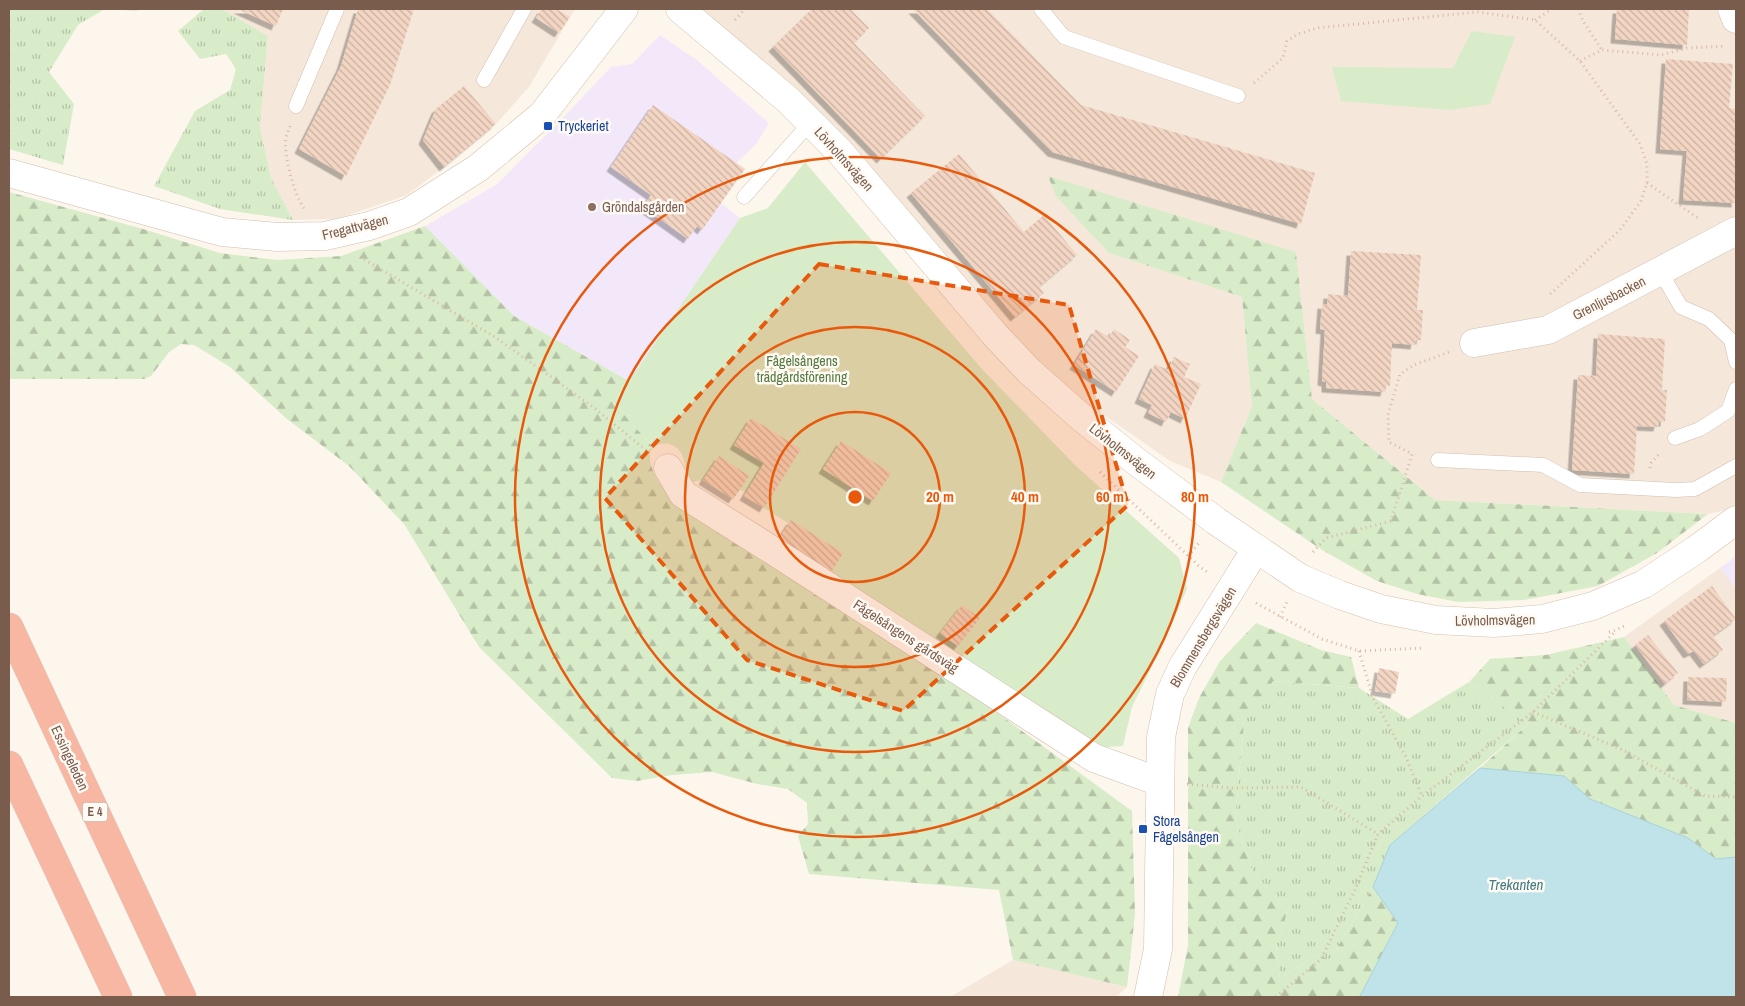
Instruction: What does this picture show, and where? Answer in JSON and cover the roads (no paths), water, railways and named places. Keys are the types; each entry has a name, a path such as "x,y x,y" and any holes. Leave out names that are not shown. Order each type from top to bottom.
{"highway":[{"name":"Essingeleden","path":"9,627 182,997"},
{"path":"9,765 118,997"}],"street":[{"name":"Fregattvägen","path":"9,173 222,232 277,237 325,236 369,226 409,212 478,168 542,115 624,9"},
{"name":"Lövholmsvägen","path":"680,9 788,100 840,152 995,335 1029,371 1123,451 1256,549 1300,578 1340,595 1381,609 1436,620 1494,623 1542,619 1593,606 1644,584 1697,549 1736,520"},
{"path":"1732,9 1736,19"},
{"name":"Grenljusbacken","path":"1474,343 1548,330 1736,231"},
{"name":"Fågelsångens gårdsväg","path":"668,468 683,494 1094,758 1160,782"},
{"name":"Blommensbergsvägen","path":"1148,997 1158,949 1161,738 1170,694 1183,666 1256,549"}],"lane":[{"path":"296,106 337,9"},
{"path":"484,80 524,9"},
{"path":"1041,9 1064,37 1238,96"},
{"path":"744,197 810,122"},
{"path":"1660,271 1681,307 1710,319 1731,340 1736,362"},
{"path":"1675,438 1700,429 1728,411 1736,389"},
{"path":"1438,460 1543,465 1580,485 1676,490 1695,489 1736,466"}],"water":[{"name":"Trekanten","path":"1480,768 1564,776 1590,799 1688,838 1716,859 1736,857 1736,997 1357,997 1360,996 1398,923 1373,887 1390,845"}],"place":[{"name":"Tryckeriet","path":"548,126"},
{"name":"Gröndalsgården","path":"592,207"},
{"name":"Stora Fågelsången","path":"1143,829"}],"park label":[{"name":"Fågelsångens trädgårdsförening","path":"802,370"}]}
